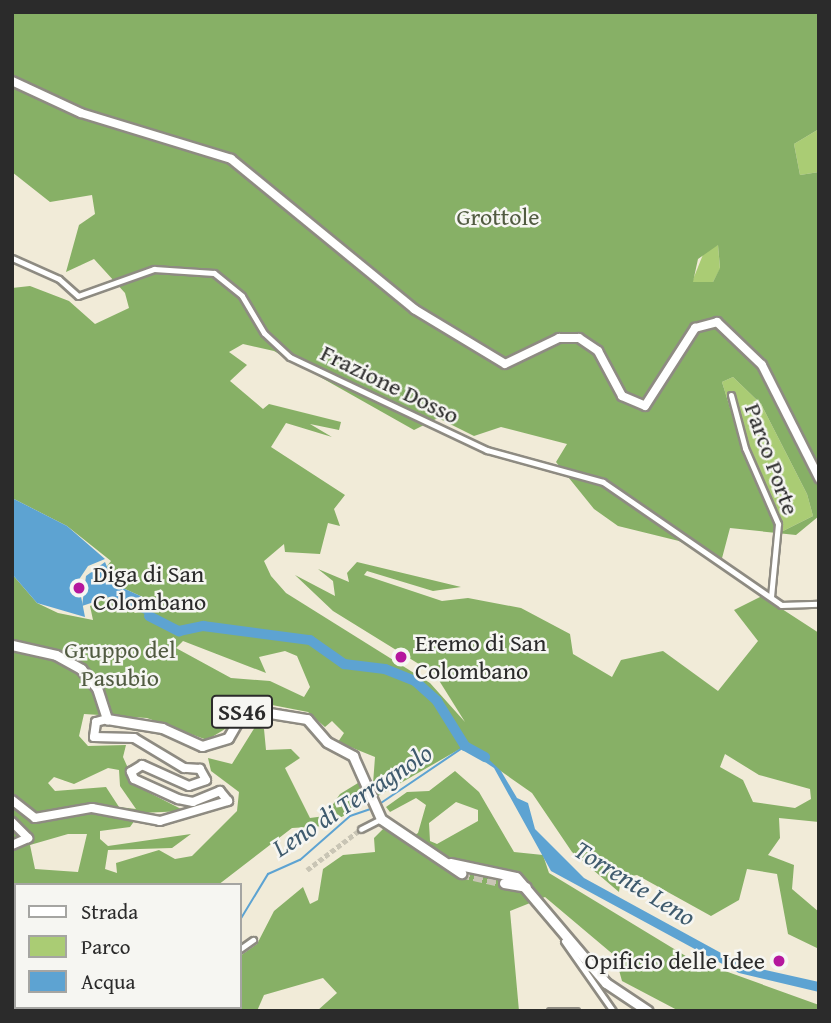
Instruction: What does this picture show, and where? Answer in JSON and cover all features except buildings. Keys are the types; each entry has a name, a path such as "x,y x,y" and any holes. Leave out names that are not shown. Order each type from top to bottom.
{"main road":[{"path":"12,645 56,655 81,669 97,688 107,719"},
{"name":"SS46","path":"107,719 162,728 202,746 228,738 246,709 297,715 353,756 381,817"},
{"path":"381,817 461,873"},
{"path":"449,863 516,877 528,888 564,940 621,997 648,1011"},
{"path":"504,883 528,888"}],"street":[{"path":"12,81 81,113 230,159 414,309 505,364 559,338 579,338 598,351 622,396 645,406 688,338 714,322 762,365 819,478"},
{"name":"Frazione Dosso","path":"12,258 59,279 78,296 154,269 214,273 242,296 264,333 290,357 487,450 603,482 770,596"},
{"name":"Parco Porte","path":"731,396 779,535 770,596"},
{"path":"770,596 789,607 819,604"},
{"path":"12,800 35,818 92,808 160,821 228,801 220,791 193,802 178,799 134,779 131,772 142,765 189,786 203,784 206,774 134,738 94,737 96,722 107,719"},
{"path":"361,829 381,817"},
{"path":"12,822 28,838 12,845"},
{"path":"242,948 253,940"},
{"path":"564,940 613,1011"},
{"path":"550,1011 576,1011"}],"green space":[{"path":"12,12 819,12 819,129 794,144 800,175 819,172 819,516 796,535 730,528 721,562 679,541 618,526 594,509 556,462 567,444 501,427 474,436 438,418 414,430 274,351 243,344 229,352 247,365 230,381 263,409 269,404 341,422 339,430 310,424 332,437 286,423 271,447 345,495 334,509 340,526 328,523 320,554 285,552 284,544 264,561 271,576 286,593 430,683 465,722 435,674 333,611 295,575 335,596 333,581 318,569 349,582 347,573 357,562 461,587 433,591 367,571 364,575 442,601 468,598 521,608 570,634 573,654 612,677 621,660 663,651 718,691 758,641 734,610 762,596 819,633 819,822 779,818 780,838 768,855 794,865 792,889 819,912 819,949 788,934 777,874 747,869 739,900 711,916 637,875 621,878 619,892 572,852 532,793 465,746 326,826 292,828 221,883 14,883 12,983 12,574 37,603 58,613 93,620 90,606 109,597 135,613 158,604 114,584 105,569 111,561 67,526 12,498 12,288 30,286 69,301 95,324 129,308 125,293 94,259 66,272 79,225 95,214 92,195 50,202 12,172","holes":["718,245 720,268 713,282 693,282 698,259","733,377 761,404 807,494 813,516 783,531 776,530 742,447 722,382","183,641 266,673 259,657 285,651 297,656 310,687 304,697 270,681 231,678 176,648","230,697 308,712 325,727 332,721 344,733 338,742 375,757 373,784 358,783 340,794 325,816 310,818 285,768 300,758 291,749 266,750 264,729 255,727 232,764 208,758 211,771 239,792 237,811 192,856 175,859 159,850 116,863 117,873 105,869 108,850 172,848 191,834 108,846 100,839 100,831 130,827 140,813 185,811 136,786 123,757 126,745 88,746 79,736 84,714 147,718 207,740 230,726","725,754 759,775 810,789 811,799 795,808 753,802 743,780 720,767","108,768 119,770 120,786 136,809 119,807 106,787 55,791 48,783 54,777 74,784","68,834 87,834 78,872 35,869 30,845"]},
{"path":"819,129 819,172 800,175 794,144"},
{"path":"718,245 720,269 713,282 692,282 706,247"},
{"path":"733,377 761,404 807,494 813,516 783,531 776,530 742,447 722,382"},
{"path":"455,771 479,792 514,852 543,855 549,873 689,958 819,1005 819,1011 679,1011 622,981 615,956 545,897 510,911 519,1011 317,1011 337,993 323,978 264,995 257,1011 210,1011 242,1009 242,955 257,944 274,911 303,887 310,904 318,900 323,869 343,855 375,852 374,838 384,828 405,841 418,833 426,805 416,798 390,812 386,807 407,792 429,791","holes":["456,802 478,810 478,821 437,844 430,841 429,823"]}],"water":[{"path":"12,498 67,526 105,559 88,566 78,581 85,617 37,603 12,574"},
{"path":"105,562 114,584 158,604 149,616 109,597 82,606 86,576"},
{"path":"477,748 501,771 517,798 528,803 535,829 584,878 743,965 819,982 819,992 739,973 551,871 494,768 473,754"}],"waterway":[{"name":"Torrente Leno","path":"149,616 179,631 203,626 310,640 344,664 385,669 415,681 437,701 465,746 485,757"},
{"name":"Leno di Terragnolo","path":"378,805 465,746"},
{"name":"Leno di Terragnolo","path":"242,917 268,874 300,860 350,816 373,808"},
{"name":"Leno di Terragnolo","path":"123,1011 129,1009"}],"tunnel":[{"path":"307,870 361,829"},
{"path":"461,873 504,883"}],"place":[{"name":"Diga di San Colombano","path":"79,588"},
{"name":"Eremo di San Colombano","path":"401,657"},
{"name":"Opificio delle Idee","path":"779,961"}],"park label":[{"name":"Grottole","path":"498,217"},
{"name":"Gruppo del Pasubio","path":"120,664"}]}
